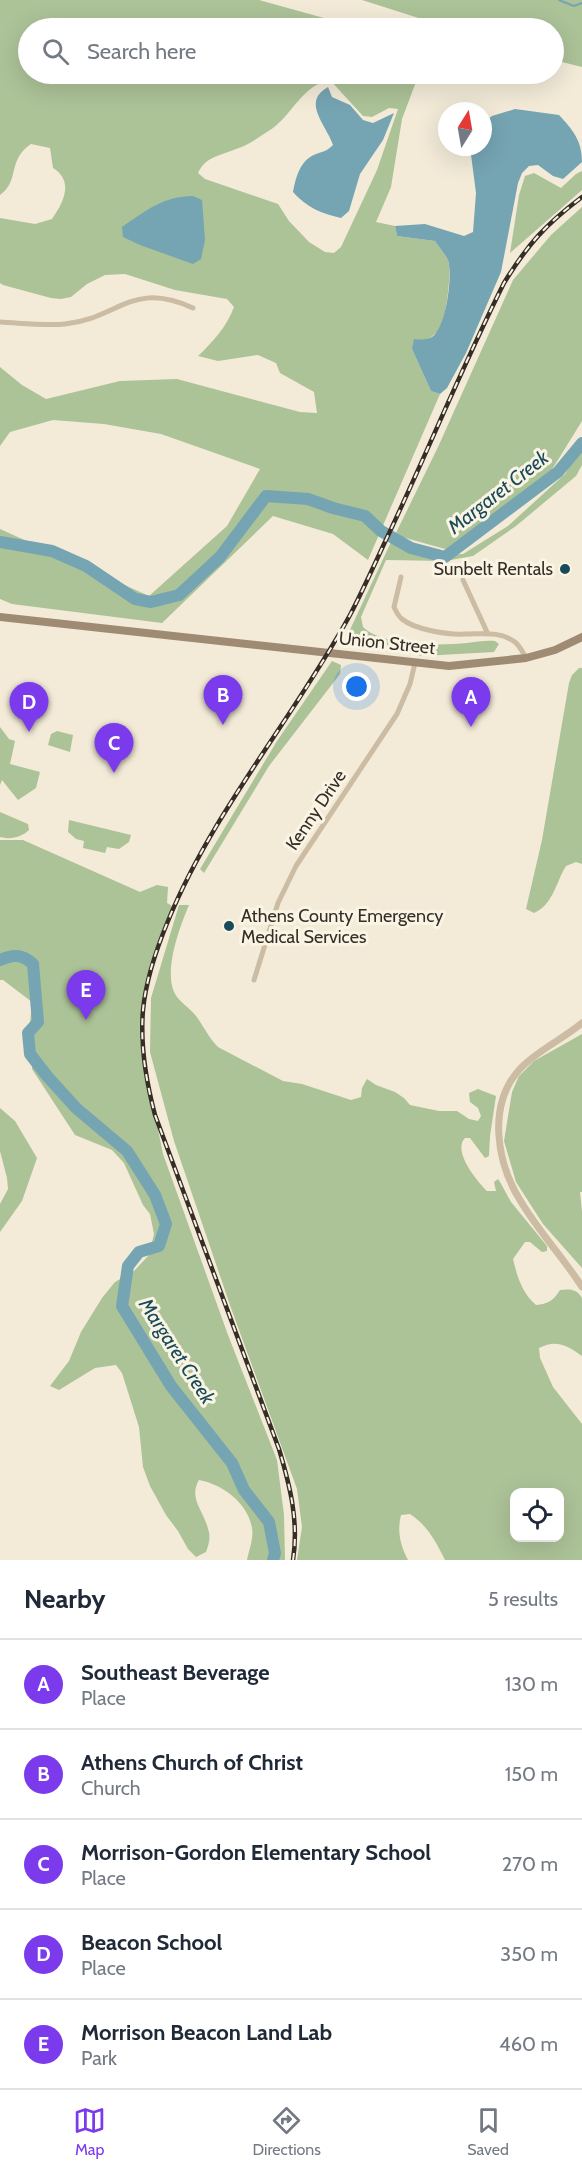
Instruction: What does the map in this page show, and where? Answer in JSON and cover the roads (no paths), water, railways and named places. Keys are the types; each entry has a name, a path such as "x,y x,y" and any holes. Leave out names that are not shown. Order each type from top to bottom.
{"main road":[{"name":"Union Street","path":"0,617 449,666 526,658 555,650 582,637"}],"street":[{"path":"0,322 65,324 90,319 140,298 167,298 193,308"},
{"path":"401,577 394,607 400,618 409,624 441,632 464,635 487,632 506,637 517,643 526,658"},
{"path":"463,580 487,632"},
{"name":"Kenny Drive","path":"254,980 285,886 397,714 410,684 415,663"},
{"path":"582,1023 520,1070 504,1095 499,1123 503,1157 519,1199 582,1287"}],"water":[{"path":"328,87 332,97 350,105 363,120 373,123 394,113 383,140 360,174 349,211 341,218 315,209 293,192 297,175 306,160 333,145 316,106 316,99"},
{"path":"515,109 559,115 576,136 582,162 563,179 553,176 538,165 529,166 522,173 518,183 501,272 466,353 447,388 440,394 431,391 412,349 414,339 423,340 432,337 441,323 449,289 448,260 435,241 397,236 395,226 425,224 464,236 473,232 476,193 471,156 492,156 492,116"},
{"path":"193,196 202,200 205,240 201,259 193,264 123,237 122,227 147,210 173,199"}],"waterway":[{"path":"559,0 574,6 582,3"},
{"name":"Margaret Creek","path":"0,542 52,551 86,566 135,599 151,602 179,595 220,557 266,496 308,499 365,516 381,531 411,548 445,557 558,472 582,443"},
{"name":"Margaret Creek","path":"0,960 17,956 33,964 38,1022 28,1033 30,1054 76,1108 127,1151 155,1195 166,1224 159,1246 139,1252 128,1266 122,1306 171,1386 232,1463 244,1490 269,1522 275,1553 273,1560"}],"railway":[{"path":"293,1560 294,1517 287,1476 279,1449 155,1115 143,1050 142,1023 146,987 168,921 207,841 328,653 354,606 504,283 538,236 582,197"}],"place":[{"name":"Sunbelt Rentals","path":"565,569"},
{"name":"Athens Church of Christ","path":"223,725"},
{"name":"Southeast Beverage","path":"471,727"},
{"name":"Beacon School","path":"29,732"},
{"name":"Morrison-Gordon Elementary School","path":"114,773"},
{"name":"Athens County Emergency Medical Services","path":"229,926"},
{"name":"Morrison Beacon Land Lab","path":"86,1020"}]}
